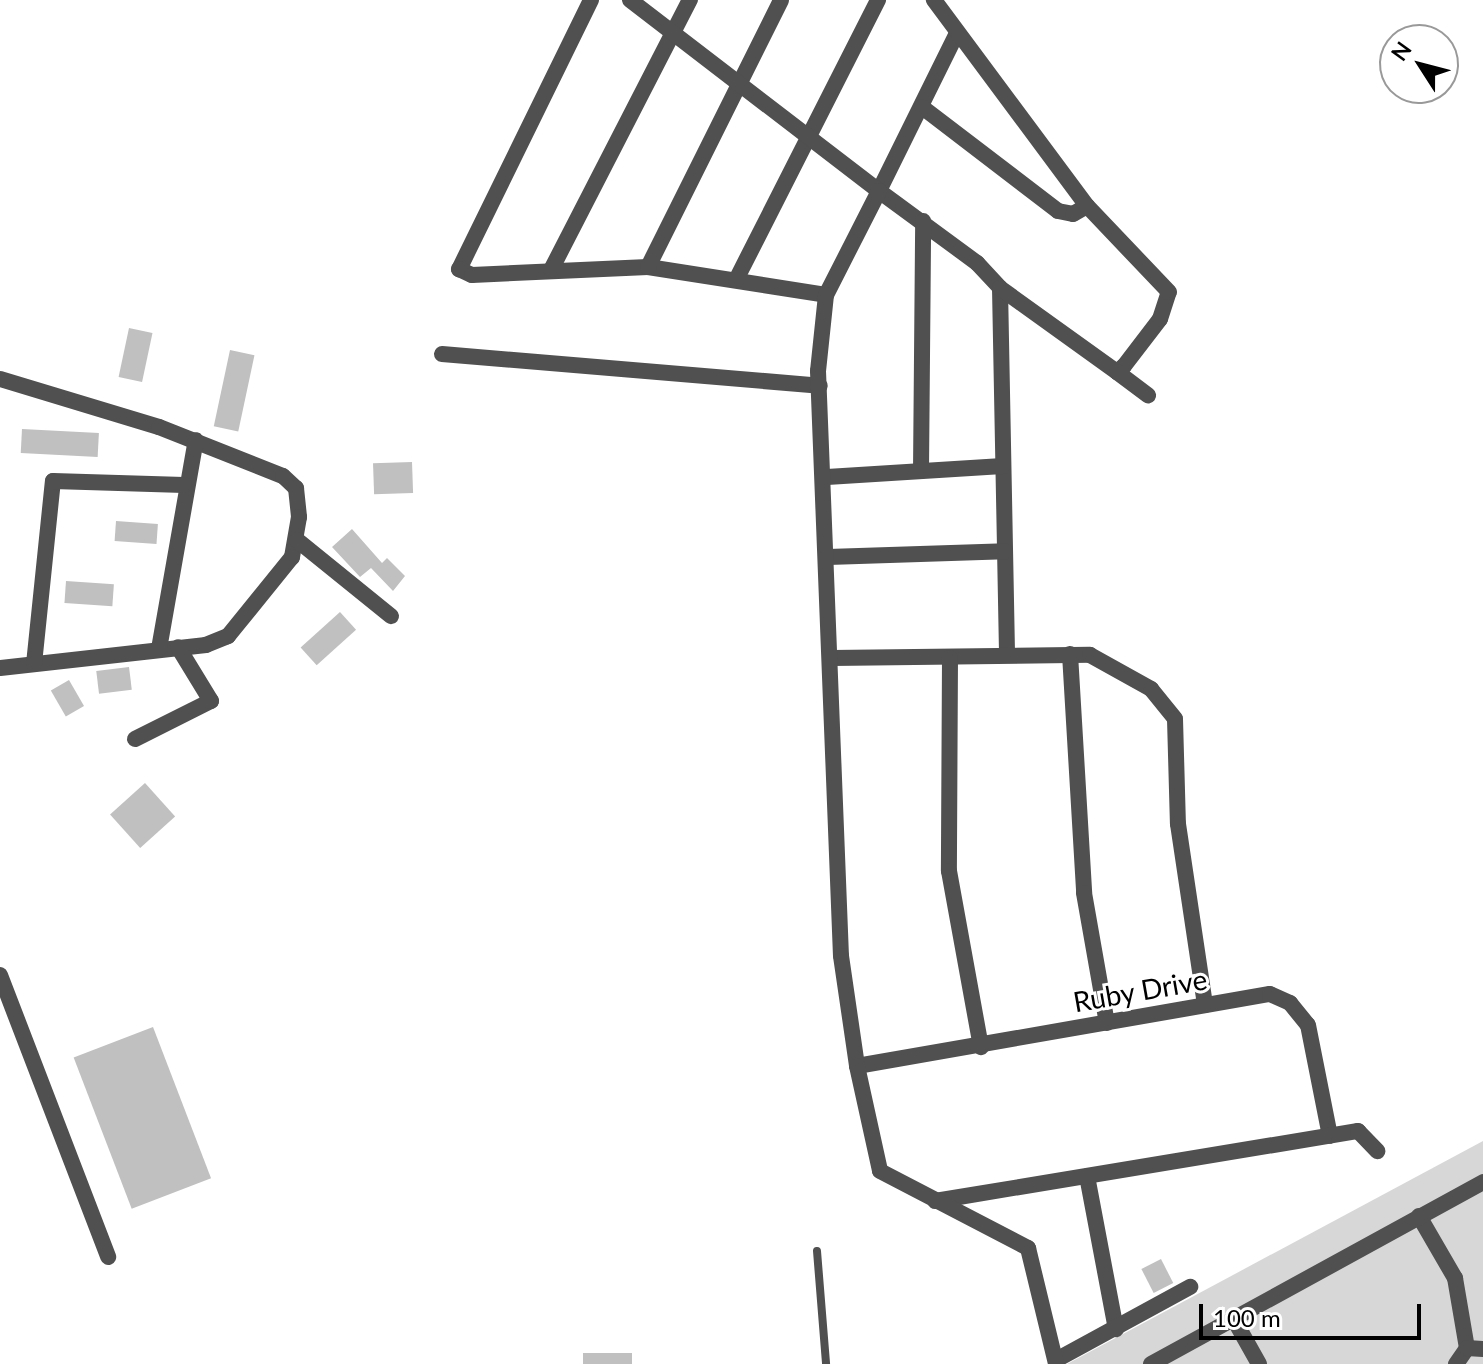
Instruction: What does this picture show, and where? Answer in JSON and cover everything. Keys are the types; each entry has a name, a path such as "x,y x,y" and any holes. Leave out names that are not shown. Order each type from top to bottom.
{"street":[{"path":"591,0 459,263 472,275 648,267 826,295"},
{"path":"630,0 675,31 879,191 923,221 1000,288 1148,395"},
{"path":"551,270 690,0"},
{"path":"648,267 781,0"},
{"path":"736,280 878,0"},
{"path":"934,0 1087,206 1169,292 1160,319 1117,372"},
{"path":"957,33 826,295 820,386 827,477 841,956 874,1163 935,1201 1028,1248 1056,1362 1190,1287"},
{"path":"922,107 1058,211 1073,214 1087,206"},
{"path":"921,471 923,221"},
{"path":"1000,288 1007,655"},
{"path":"442,354 820,386"},
{"path":"0,379 196,440 290,480 297,540 244,623 206,645 0,668"},
{"path":"159,649 184,485 196,440"},
{"path":"827,477 1003,466"},
{"path":"34,664 53,481 184,485"},
{"path":"297,540 391,616"},
{"path":"828,557 1005,551"},
{"path":"135,739 211,701 178,647"},
{"path":"832,658 1070,654 1129,671 1175,719 1178,824 1205,1005"},
{"path":"1070,654 1084,893 1107,1023"},
{"path":"950,658 949,871 981,1047"},
{"path":"0,975 108,1257"},
{"name":"Ruby Drive","path":"857,1066 981,1047 1270,994 1296,1008 1308,1025 1330,1136"},
{"path":"935,1201 1358,1131 1377,1151"},
{"path":"1087,1176 1116,1329"},
{"path":"1151,1364 1236,1323 1483,1182"},
{"path":"1419,1216 1455,1278 1475,1348 1456,1364"},
{"path":"1236,1323 1259,1364"}],"lane":[{"path":"817,1251 826,1364"}],"shaded area":[{"path":"1483,1141 1483,1364 1067,1364"}],"building":[{"path":"129,328 152,333 142,382 119,377"},
{"path":"230,350 254,355 238,431 214,426"},
{"path":"22,429 99,433 98,457 21,453"},
{"path":"412,462 413,493 374,494 373,463"},
{"path":"116,521 158,524 157,544 115,541"},
{"path":"352,529 382,563 387,558 405,576 393,591 371,568 360,577 332,547"},
{"path":"66,581 114,584 112,606 64,603"},
{"path":"340,612 356,630 317,665 301,647"},
{"path":"129,667 132,690 99,694 96,671"},
{"path":"69,680 84,706 66,716 51,690"},
{"path":"145,783 175,816 140,848 110,814"},
{"path":"153,1027 211,1178 132,1209 74,1057"},
{"path":"1161,1259 1173,1283 1154,1293 1141,1269"},
{"path":"583,1353 632,1353 632,1364 583,1364"}]}
